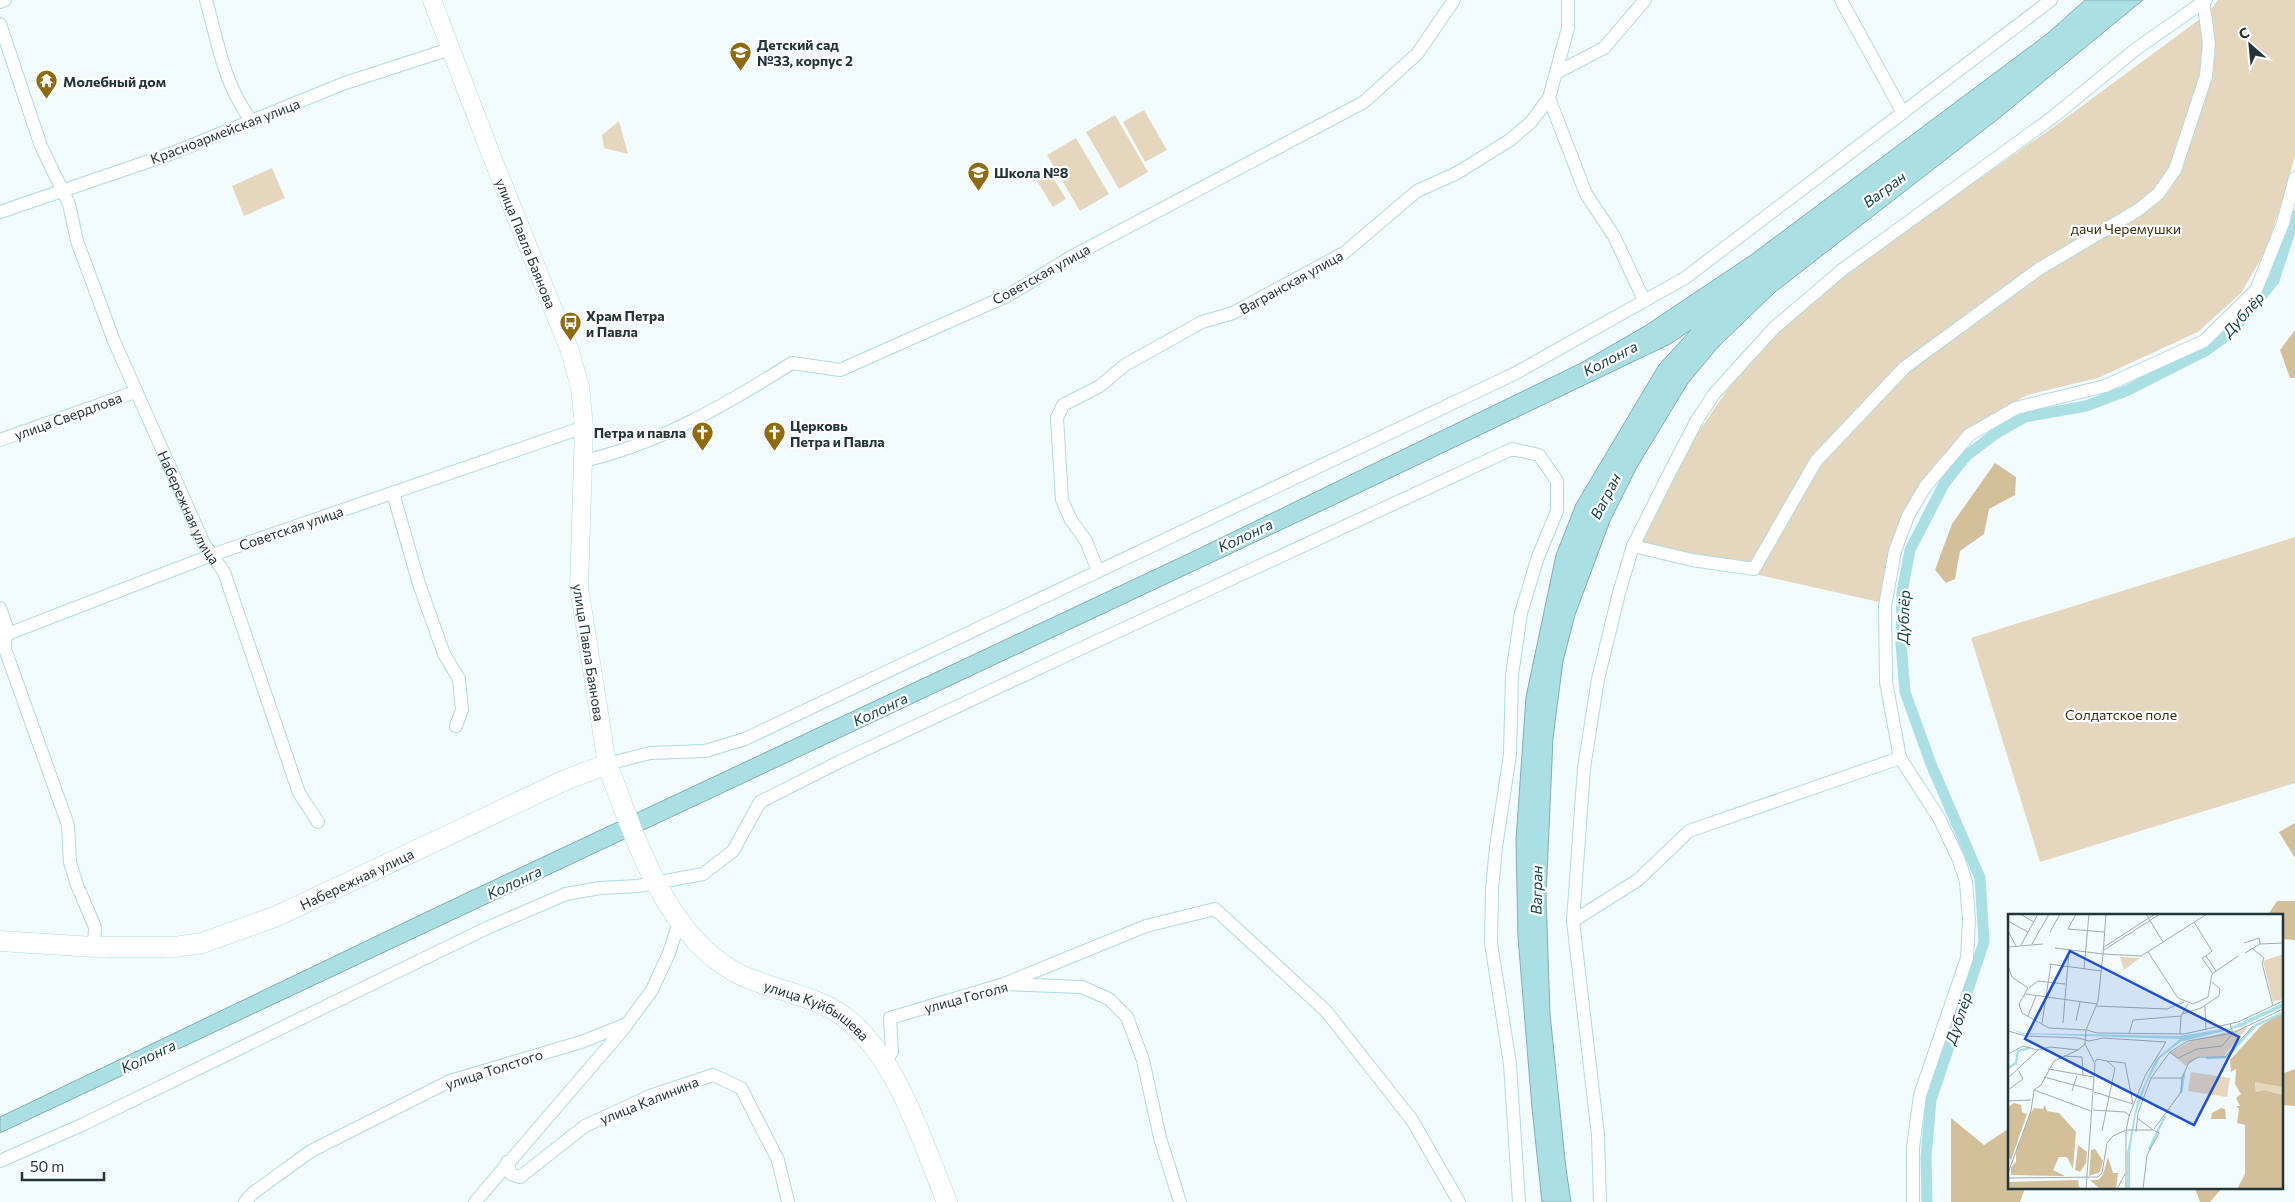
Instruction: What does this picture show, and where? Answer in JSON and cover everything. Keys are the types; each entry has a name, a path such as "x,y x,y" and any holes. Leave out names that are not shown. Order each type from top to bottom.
{"highway":[{"name":"улица Куйбышева","path":"607,764 656,883 679,922 707,952 735,972 822,1005 851,1022 867,1039 884,1062 912,1118 947,1202"},
{"name":"Набережная улица","path":"0,941 94,947 174,947 202,943 252,927 563,781 607,764"}],"main road":[{"name":"улица Павла Баянова","path":"432,0 570,351 580,387 584,427 579,586 607,764"}],"street":[{"path":"0,2 5,0"},
{"path":"206,0 220,60 241,107 252,122"},
{"name":"Советская улица","path":"583,461 630,448 715,411 792,363 840,370 1009,295 1071,257 1364,102 1417,54 1454,0"},
{"path":"1568,0 1568,28 1549,98 1586,194 1614,236 1644,300"},
{"path":"1556,73 1604,48 1645,0"},
{"path":"1841,0 1903,113"},
{"path":"607,764 650,753 705,751 745,740 1514,374 1685,278 2051,0"},
{"path":"1600,1202 1598,1135 1573,922 1584,768 1598,679 1633,546 1697,420 1714,394 1774,328 1842,270 2053,116 2136,49 2204,0"},
{"path":"1633,546 1692,560 1754,569 1816,461 1904,368 2039,268 2138,210 2158,194 2174,170 2206,76 2208,43 2204,0"},
{"name":"Набережная улица","path":"0,24 41,146 69,204 77,241 135,392 204,544 224,572 300,793 318,822"},
{"name":"Красноармейская улица","path":"0,212 170,154 345,83 450,49"},
{"name":"Вагранская улица","path":"1098,571 1086,541 1071,520 1062,500 1057,418 1063,405 1100,386 1125,365 1202,322 1233,313 1344,253 1417,192 1457,173 1510,140 1531,122 1549,98"},
{"path":"1913,1202 1912,1148 1920,1095 1967,958 1969,920 1966,882 1959,860 1939,818 1900,758 1886,682 1885,606 1895,551 1908,516 1925,487 1969,435 2016,408 2105,386 2204,340 2256,290 2283,223 2295,178"},
{"name":"улица Свердлова","path":"0,440 135,392"},
{"name":"Советская улица","path":"3,636 212,555 584,427"},
{"path":"0,1160 84,1124 487,928 557,898 600,888 638,886 703,874 734,851 760,802 839,762 1512,449 1539,455 1557,481 1557,511 1538,557 1521,613 1512,676 1510,754 1496,847 1491,925 1491,943 1510,1064 1519,1202"},
{"path":"393,494 419,584 444,654 459,679 462,710 456,726"},
{"path":"0,608 6,625 3,636 5,648 68,825 70,862 95,927 94,947"},
{"path":"1573,922 1638,880 1689,831 1900,758"},
{"path":"1004,984 1050,967 1146,926 1215,909 1326,1011 1412,1120 1459,1202"},
{"path":"474,1202 627,1024 652,990 669,953 679,922"},
{"name":"улица Гоголя","path":"884,1062 892,1052 890,1018 1004,984 1082,987 1109,999 1127,1017 1144,1060 1160,1138 1180,1202"},
{"name":"улица Толстого","path":"245,1202 253,1193 312,1150 450,1081 581,1042 627,1024"},
{"name":"улица Калинина","path":"507,1162 511,1174 520,1177 586,1126 650,1096 712,1075 741,1088 778,1160 788,1202"}],"green space":[{"name":"дачи Черемушки","path":"2218,0 2295,0 2295,155 2284,196 2265,252 2241,293 2198,332 2098,378 2027,395 1974,426 1939,459 1912,496 1889,552 1879,602 1638,548 1695,437 1738,374 1795,315 1898,236 2059,123 2208,13"},
{"path":"1144,110 1167,150 1145,162 1123,122"},
{"path":"1115,115 1148,172 1119,189 1086,132"},
{"path":"619,121 628,154 604,148 602,135"},
{"path":"1076,138 1109,194 1080,211 1047,155"},
{"path":"272,168 285,198 244,216 232,186"},
{"path":"1050,173 1066,199 1053,207 1037,181"},
{"name":"Солдатское поле","path":"2295,537 2295,783 2040,862 1971,638"}],"shaded area":[{"path":"2295,330 2295,378 2290,378 2280,350"},
{"path":"1995,463 2016,477 2015,495 1989,509 1984,534 1960,551 1955,579 1946,583 1935,570 1952,524"},
{"path":"2295,823 2295,858 2279,832"},
{"path":"2277,901 2295,901 2295,940 2282,939 2282,914 2268,914"},
{"path":"2295,1069 2295,1106 2282,1105 2282,1074"},
{"path":"1951,1118 1984,1145 2008,1129 2008,1190 2024,1190 2020,1202 1951,1202"},
{"path":"2196,1190 2220,1190 2210,1202 2200,1202"}],"water":[{"path":"2085,0 2143,0 1998,119 1775,292 1718,347 1688,383 1637,467 1610,521 1575,615 1563,661 1553,738 1546,897 1550,1014 1571,1202 1542,1202 1532,1108 1518,937 1516,840 1526,697 1556,555 1576,504 1659,365 1691,330 1670,344 1336,504 0,1133 0,1117 441,905 1192,552 1581,363 1645,326 1751,255 2047,34"}],"waterway":[{"name":"Дублёр","path":"1927,1202 1926,1157 1931,1100 1984,942 1980,878 1931,764 1905,692 1901,644 1902,592 1910,550 1944,484 1966,456 1995,434 2025,417 2086,406 2126,391 2205,351 2222,339 2247,314 2274,280 2295,216"}],"place":[{"name":"Детский сад №33, корпус 2","path":"741,71"},
{"name":"Молебный дом","path":"47,100"},
{"name":"Школа №8","path":"978,191"},
{"name":"Храм Петра и Павла","path":"570,342"},
{"name":"Петра и павла","path":"702,451"},
{"name":"Церковь Петра и Павла","path":"774,452"}],"water label":[{"name":"Вагран","path":"1884,189"},
{"name":"Колонга","path":"1610,358"},
{"name":"Вагран","path":"1605,496"},
{"name":"Колонга","path":"1245,535"},
{"name":"Колонга","path":"880,709"},
{"name":"Колонга","path":"514,882"},
{"name":"Вагран","path":"1536,890"},
{"name":"Колонга","path":"148,1056"}]}
